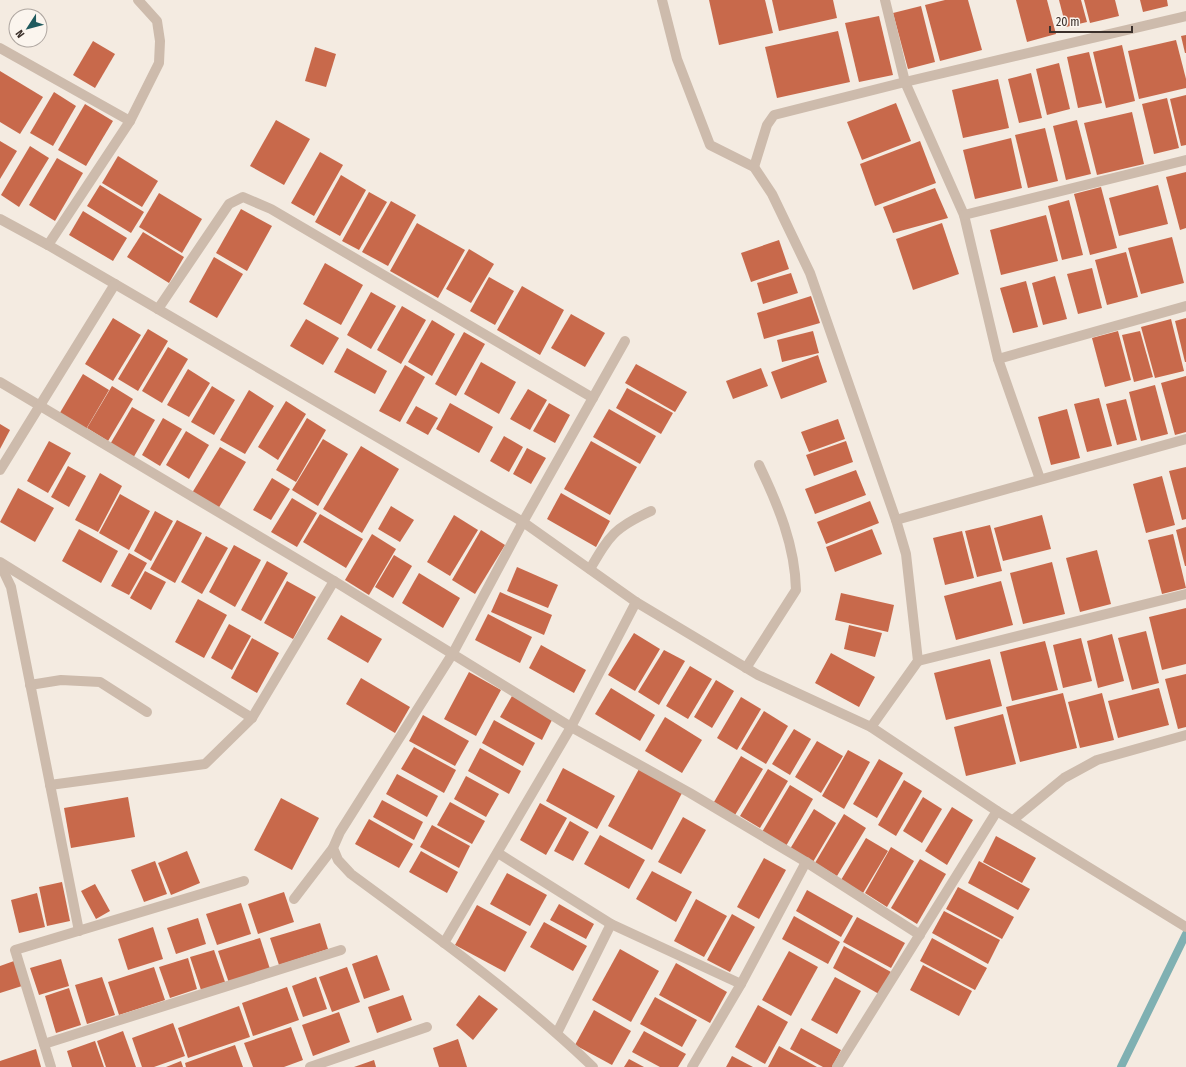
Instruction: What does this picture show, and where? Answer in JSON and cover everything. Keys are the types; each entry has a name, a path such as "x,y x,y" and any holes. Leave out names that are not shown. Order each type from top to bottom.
{"street":[{"path":"48,245 130,121 160,63 160,41 156,22 138,0"},
{"path":"662,0 677,59 710,145 754,167 772,194 810,273 896,520 906,554 918,661"},
{"path":"885,0 905,82 964,215 998,359 1040,480"},
{"path":"754,167 767,124 774,115 905,82 1186,16"},
{"path":"0,48 130,121"},
{"path":"964,215 1186,160"},
{"path":"158,309 229,204 243,197 271,209 593,398"},
{"path":"0,219 48,245 523,522 636,602 758,675 871,726 998,811 1186,927"},
{"path":"0,470 115,284"},
{"path":"998,359 1186,306"},
{"path":"294,899 333,848 340,832 453,653 523,522 625,341"},
{"path":"0,382 334,581 571,727 690,793 806,862 920,935"},
{"path":"896,520 1186,438"},
{"path":"746,668 796,590 796,575 790,545 777,503 758,465"},
{"path":"590,569 610,536 632,519 651,511"},
{"path":"0,563 252,718"},
{"path":"0,563 11,587 78,931"},
{"path":"50,785 205,764 252,718 334,581"},
{"path":"871,726 918,661 1186,594"},
{"path":"444,944 571,727 636,602"},
{"path":"30,685 62,680 100,682 147,712"},
{"path":"1013,820 1064,778 1097,760 1186,735"},
{"path":"837,1067 998,811"},
{"path":"333,848 338,860 351,874 444,944 557,1033 593,1067"},
{"path":"498,853 611,924 741,984"},
{"path":"692,1067 741,984 806,862"},
{"path":"51,1067 15,950 244,881"},
{"path":"557,1033 611,924"},
{"path":"44,1044 341,950"},
{"path":"310,1067 427,1027"}],"building":[{"path":"709,0 765,0 773,33 719,45"},
{"path":"772,0 833,0 837,18 779,31"},
{"path":"945,0 968,0 982,50 940,61 925,5"},
{"path":"1016,0 1047,0 1056,34 1027,42"},
{"path":"1059,0 1081,0 1087,22 1066,27"},
{"path":"1084,0 1115,0 1119,16 1090,23"},
{"path":"1140,0 1167,0 1168,6 1143,12"},
{"path":"921,6 935,62 908,69 893,13"},
{"path":"879,16 893,75 859,82 845,23"},
{"path":"838,31 850,82 777,98 765,47"},
{"path":"1186,35 1186,53 1185,53 1181,36"},
{"path":"1176,40 1186,79 1186,88 1139,99 1128,51"},
{"path":"93,41 115,54 95,88 73,75"},
{"path":"1122,45 1135,101 1106,108 1093,52"},
{"path":"315,47 336,54 326,87 305,81"},
{"path":"1089,52 1102,103 1078,108 1067,57"},
{"path":"1059,63 1070,109 1047,115 1036,69"},
{"path":"0,71 43,97 20,134 0,122"},
{"path":"1031,73 1042,118 1019,123 1008,79"},
{"path":"998,79 1009,128 963,138 952,90"},
{"path":"54,92 76,106 53,146 30,133"},
{"path":"1186,95 1186,145 1181,146 1170,99"},
{"path":"1167,98 1179,148 1154,154 1142,104"},
{"path":"896,103 911,141 862,160 847,122"},
{"path":"85,104 113,121 86,166 58,150"},
{"path":"1132,112 1144,164 1097,175 1084,123"},
{"path":"276,120 310,139 284,185 250,166"},
{"path":"1077,120 1091,174 1066,180 1053,126"},
{"path":"1045,128 1058,181 1028,188 1015,135"},
{"path":"1011,138 1022,188 975,199 963,150"},
{"path":"0,141 17,151 0,179"},
{"path":"920,141 936,183 875,206 860,164"},
{"path":"30,146 49,158 19,207 1,195"},
{"path":"320,152 343,165 314,216 291,203"},
{"path":"118,156 158,181 142,207 102,183"},
{"path":"57,158 83,173 55,221 29,205"},
{"path":"1186,172 1186,228 1180,230 1166,177"},
{"path":"341,175 366,190 340,236 315,222"},
{"path":"100,185 144,212 131,233 87,206"},
{"path":"1158,185 1168,224 1119,236 1109,198"},
{"path":"1101,187 1117,248 1090,255 1074,194"},
{"path":"935,188 948,218 893,233 883,207"},
{"path":"369,192 387,202 359,250 342,241"},
{"path":"159,193 202,219 182,253 139,227"},
{"path":"1069,200 1083,255 1062,260 1048,206"},
{"path":"391,201 416,215 388,266 362,252"},
{"path":"241,209 272,226 247,271 216,253"},
{"path":"83,211 127,238 113,261 69,235"},
{"path":"1046,215 1058,261 1001,275 990,230"},
{"path":"417,223 465,250 438,298 390,271"},
{"path":"942,223 959,274 913,290 896,239"},
{"path":"143,232 184,257 169,283 127,257"},
{"path":"1172,237 1184,283 1141,294 1128,248"},
{"path":"779,240 789,269 751,282 741,253"},
{"path":"469,249 494,264 471,303 446,289"},
{"path":"1126,252 1138,297 1107,305 1095,260"},
{"path":"214,257 243,274 217,318 189,302"},
{"path":"325,263 363,285 341,325 303,304"},
{"path":"1092,268 1102,308 1078,314 1067,274"},
{"path":"791,273 798,293 763,304 757,283"},
{"path":"1055,276 1067,319 1043,325 1032,283"},
{"path":"489,277 514,291 495,325 470,311"},
{"path":"1026,281 1038,327 1013,333 1000,288"},
{"path":"522,286 564,310 540,355 497,330"},
{"path":"371,292 396,306 371,349 347,335"},
{"path":"811,296 820,323 764,339 757,313"},
{"path":"402,306 426,320 401,364 377,350"},
{"path":"571,314 605,333 585,367 551,348"},
{"path":"113,318 141,335 113,381 85,364"},
{"path":"1186,318 1186,362 1185,362 1175,321"},
{"path":"306,319 339,338 323,365 290,346"},
{"path":"1171,319 1184,371 1155,378 1141,327"},
{"path":"432,320 455,334 432,376 408,362"},
{"path":"148,329 168,341 138,391 118,379"},
{"path":"813,331 819,353 782,362 777,340"},
{"path":"1118,331 1131,380 1105,387 1092,338"},
{"path":"1140,331 1153,377 1134,382 1122,335"},
{"path":"464,332 485,344 456,396 435,384"},
{"path":"168,347 188,359 162,403 142,391"},
{"path":"347,348 387,371 375,394 334,372"},
{"path":"818,355 827,382 781,399 771,372"},
{"path":"481,362 516,382 499,414 464,394"},
{"path":"636,364 687,392 675,412 625,383"},
{"path":"405,365 425,377 400,422 379,411"},
{"path":"761,368 768,386 733,399 726,381"},
{"path":"188,369 210,383 189,417 167,405"},
{"path":"83,374 109,390 85,431 58,416"},
{"path":"1186,376 1186,432 1175,435 1161,383"},
{"path":"1155,385 1168,434 1141,441 1129,392"},
{"path":"112,386 133,399 108,441 87,428"},
{"path":"212,386 235,400 214,435 191,422"},
{"path":"627,388 673,413 661,434 616,408"},
{"path":"528,389 547,400 530,430 510,419"},
{"path":"249,390 274,406 245,454 220,440"},
{"path":"1099,398 1112,446 1087,452 1074,404"},
{"path":"1126,399 1137,440 1117,445 1106,404"},
{"path":"286,401 306,414 278,460 258,447"},
{"path":"450,403 493,427 479,453 436,429"},
{"path":"549,403 570,415 555,443 533,431"},
{"path":"416,406 438,418 428,435 406,423"},
{"path":"132,407 155,420 132,460 109,446"},
{"path":"609,409 656,436 640,464 593,437"},
{"path":"1067,409 1080,458 1051,465 1038,417"},
{"path":"163,418 182,429 160,466 142,455"},
{"path":"307,418 326,430 296,482 276,470"},
{"path":"838,419 845,439 809,452 801,432"},
{"path":"0,424 10,430 0,449"},
{"path":"186,431 209,445 189,479 166,465"},
{"path":"504,436 523,447 509,472 490,461"},
{"path":"323,439 348,454 318,506 292,490"},
{"path":"49,441 71,453 48,493 27,481"},
{"path":"591,441 637,467 610,515 564,489"},
{"path":"846,441 853,462 814,476 806,455"},
{"path":"361,446 399,469 362,533 323,509"},
{"path":"220,447 246,462 218,509 192,493"},
{"path":"527,448 546,458 531,484 513,474"},
{"path":"68,466 86,476 69,507 51,497"},
{"path":"1186,467 1186,519 1182,520 1169,471"},
{"path":"856,470 866,495 815,514 805,489"},
{"path":"100,473 122,486 98,532 75,520"},
{"path":"1162,476 1175,525 1146,533 1133,484"},
{"path":"272,478 290,489 271,520 253,510"},
{"path":"18,488 54,508 35,542 0,522"},
{"path":"561,493 610,521 596,547 547,519"},
{"path":"120,494 150,511 129,550 99,533"},
{"path":"292,498 317,513 297,547 271,532"},
{"path":"870,501 879,523 826,544 817,522"},
{"path":"391,506 414,520 400,542 378,529"},
{"path":"155,511 173,521 151,561 134,551"},
{"path":"320,514 363,539 346,568 303,542"},
{"path":"454,515 478,530 450,576 427,562"},
{"path":"1042,515 1051,549 1003,561 994,528"},
{"path":"177,520 202,533 175,583 150,569"},
{"path":"990,525 1002,571 977,577 965,531"},
{"path":"1186,527 1186,566 1185,566 1176,530"},
{"path":"79,529 118,551 101,583 62,561"},
{"path":"872,529 882,554 835,572 826,547"},
{"path":"481,530 505,545 475,594 452,580"},
{"path":"962,531 974,578 945,585 933,538"},
{"path":"372,534 396,549 369,595 345,580"},
{"path":"1173,534 1186,588 1162,594 1148,540"},
{"path":"206,536 228,548 202,594 181,582"},
{"path":"234,545 261,560 235,607 209,592"},
{"path":"1097,550 1111,604 1080,612 1066,558"},
{"path":"129,553 147,563 129,595 111,586"},
{"path":"394,555 412,566 393,598 375,587"},
{"path":"267,561 288,573 261,621 241,610"},
{"path":"1052,562 1065,614 1023,624 1010,573"},
{"path":"517,567 558,585 548,608 507,591"},
{"path":"145,571 166,582 151,610 130,598"},
{"path":"419,573 460,598 443,628 402,603"},
{"path":"287,581 316,597 293,639 264,623"},
{"path":"1001,581 1013,625 956,640 944,596"},
{"path":"500,592 552,615 544,635 491,612"},
{"path":"841,593 894,605 888,632 835,620"},
{"path":"198,599 227,615 204,658 175,642"},
{"path":"1186,608 1186,664 1162,670 1149,617"},
{"path":"488,614 532,637 520,663 475,640"},
{"path":"341,615 382,639 368,663 327,639"},
{"path":"229,624 251,636 232,670 211,658"},
{"path":"849,625 882,633 875,657 844,649"},
{"path":"1146,631 1159,683 1132,690 1118,638"},
{"path":"634,633 660,649 635,691 608,675"},
{"path":"1112,634 1124,681 1098,688 1087,641"},
{"path":"252,638 279,653 257,693 231,678"},
{"path":"1081,638 1092,681 1063,688 1053,645"},
{"path":"1045,641 1058,690 1012,701 1000,652"},
{"path":"541,645 586,670 574,693 529,668"},
{"path":"664,650 685,661 659,705 638,692"},
{"path":"831,653 875,677 859,707 815,683"},
{"path":"990,659 1002,706 946,720 934,673"},
{"path":"690,666 712,679 688,719 666,706"},
{"path":"469,672 501,690 476,736 444,719"},
{"path":"1186,674 1186,727 1178,729 1165,679"},
{"path":"361,678 410,707 395,733 346,704"},
{"path":"716,680 734,691 712,728 694,717"},
{"path":"611,688 655,715 640,741 595,714"},
{"path":"1159,688 1169,725 1118,738 1108,701"},
{"path":"1063,693 1077,748 1020,762 1006,707"},
{"path":"1102,693 1114,740 1080,748 1068,702"},
{"path":"512,696 553,718 542,740 500,717"},
{"path":"741,697 761,709 737,750 717,738"},
{"path":"764,711 788,726 766,764 741,749"},
{"path":"1003,714 1016,764 966,776 954,727"},
{"path":"423,715 469,741 455,766 409,741"},
{"path":"665,717 702,740 682,773 645,751"},
{"path":"494,720 535,743 523,766 482,743"},
{"path":"794,729 811,739 790,775 772,764"},
{"path":"817,741 843,756 821,793 795,777"},
{"path":"414,747 456,770 444,793 401,769"},
{"path":"480,748 521,771 509,794 468,771"},
{"path":"848,750 870,762 844,809 822,796"},
{"path":"741,756 763,769 735,815 714,802"},
{"path":"879,759 903,773 877,818 853,804"},
{"path":"563,768 615,796 597,829 546,801"},
{"path":"639,769 682,793 652,850 608,826"},
{"path":"768,769 788,781 760,828 740,816"},
{"path":"397,774 438,796 427,817 386,794"},
{"path":"466,776 499,794 486,817 454,799"},
{"path":"904,780 922,791 896,836 878,825"},
{"path":"790,785 813,799 786,846 762,832"},
{"path":"128,797 135,837 71,848 64,808"},
{"path":"923,797 942,809 922,843 903,831"},
{"path":"281,798 319,818 292,870 254,850"},
{"path":"382,800 423,822 414,840 373,817"},
{"path":"450,802 485,821 472,844 437,825"},
{"path":"540,803 567,818 546,855 520,840"},
{"path":"952,807 973,820 947,865 925,851"},
{"path":"814,809 836,823 813,862 790,849"},
{"path":"844,814 866,828 837,876 815,863"},
{"path":"683,817 706,830 681,874 658,862"},
{"path":"369,819 413,844 399,868 355,844"},
{"path":"570,821 589,832 573,861 554,851"},
{"path":"432,825 470,846 459,868 420,847"},
{"path":"600,835 645,860 629,889 584,864"},
{"path":"996,836 1036,858 1022,883 983,862"},
{"path":"866,838 888,851 863,893 841,880"},
{"path":"891,847 914,861 887,907 865,893"},
{"path":"187,851 200,883 171,895 158,863"},
{"path":"421,851 458,872 447,893 409,872"},
{"path":"764,858 786,870 759,919 737,907"},
{"path":"920,859 946,874 917,924 891,908"},
{"path":"155,861 167,894 144,902 131,870"},
{"path":"979,861 1030,889 1018,910 968,883"},
{"path":"652,871 692,892 676,922 636,899"},
{"path":"507,873 547,895 530,926 490,904"},
{"path":"62,882 70,921 47,926 39,887"},
{"path":"95,884 110,911 96,919 81,891"},
{"path":"958,887 1014,917 1002,939 946,909"},
{"path":"807,890 853,916 841,937 796,911"},
{"path":"284,892 294,922 258,934 248,904"},
{"path":"37,893 45,927 19,933 11,900"},
{"path":"696,899 727,916 704,957 674,941"},
{"path":"241,903 251,934 217,945 206,914"},
{"path":"559,904 594,924 586,939 550,920"},
{"path":"477,905 527,932 505,972 455,945"},
{"path":"944,911 1000,940 988,964 932,933"},
{"path":"732,914 755,927 730,972 707,960"},
{"path":"794,916 840,942 828,964 782,939"},
{"path":"857,917 905,943 891,968 843,942"},
{"path":"198,918 206,944 176,954 167,928"},
{"path":"544,922 587,946 573,971 530,947"},
{"path":"320,923 328,949 279,965 270,938"},
{"path":"153,927 163,959 128,970 118,939"},
{"path":"260,938 270,969 229,983 218,951"},
{"path":"932,938 987,968 975,990 920,961"},
{"path":"844,946 891,972 879,994 833,968"},
{"path":"620,949 659,971 631,1022 592,1000"},
{"path":"214,950 225,982 201,990 190,957"},
{"path":"789,951 818,967 791,1016 762,1000"},
{"path":"377,955 390,990 364,999 352,964"},
{"path":"188,958 197,989 170,998 159,967"},
{"path":"61,959 69,986 39,995 30,968"},
{"path":"14,961 22,986 0,993 0,966"},
{"path":"676,963 727,992 710,1023 659,995"},
{"path":"923,965 972,991 959,1016 910,990"},
{"path":"154,967 165,1000 119,1015 108,982"},
{"path":"347,967 360,1002 332,1012 319,977"},
{"path":"102,977 115,1015 87,1024 75,985"},
{"path":"316,977 327,1009 303,1017 292,986"},
{"path":"835,977 861,991 837,1034 811,1020"},
{"path":"287,987 299,1020 253,1036 242,1003"},
{"path":"69,988 81,1025 56,1033 45,996"},
{"path":"403,995 412,1020 377,1033 368,1007"},
{"path":"479,995 498,1009 473,1040 456,1025"},
{"path":"655,997 697,1020 682,1047 640,1024"},
{"path":"758,1005 788,1022 765,1064 735,1047"},
{"path":"239,1006 250,1037 188,1058 178,1028"},
{"path":"594,1010 631,1031 612,1065 575,1045"},
{"path":"339,1012 350,1042 313,1056 302,1025"},
{"path":"173,1023 185,1056 154,1067 142,1067 132,1038"},
{"path":"291,1027 303,1060 284,1067 253,1067 244,1043"},
{"path":"801,1028 841,1050 832,1067 823,1067 790,1049"},
{"path":"123,1031 136,1067 106,1067 97,1041"},
{"path":"644,1031 686,1054 678,1067 660,1067 632,1052"},
{"path":"458,1039 467,1067 439,1067 433,1048"},
{"path":"95,1041 104,1067 72,1067 67,1051"},
{"path":"235,1045 243,1067 186,1067 185,1063"},
{"path":"779,1046 817,1067 768,1067"},
{"path":"36,1049 41,1067 0,1067 0,1061"},
{"path":"732,1056 753,1067 726,1067"},
{"path":"629,1059 644,1067 624,1067"},
{"path":"374,1060 376,1067 354,1067"},
{"path":"181,1061 183,1067 166,1067"}],"waterway":[{"path":"1121,1067 1186,934"}]}
